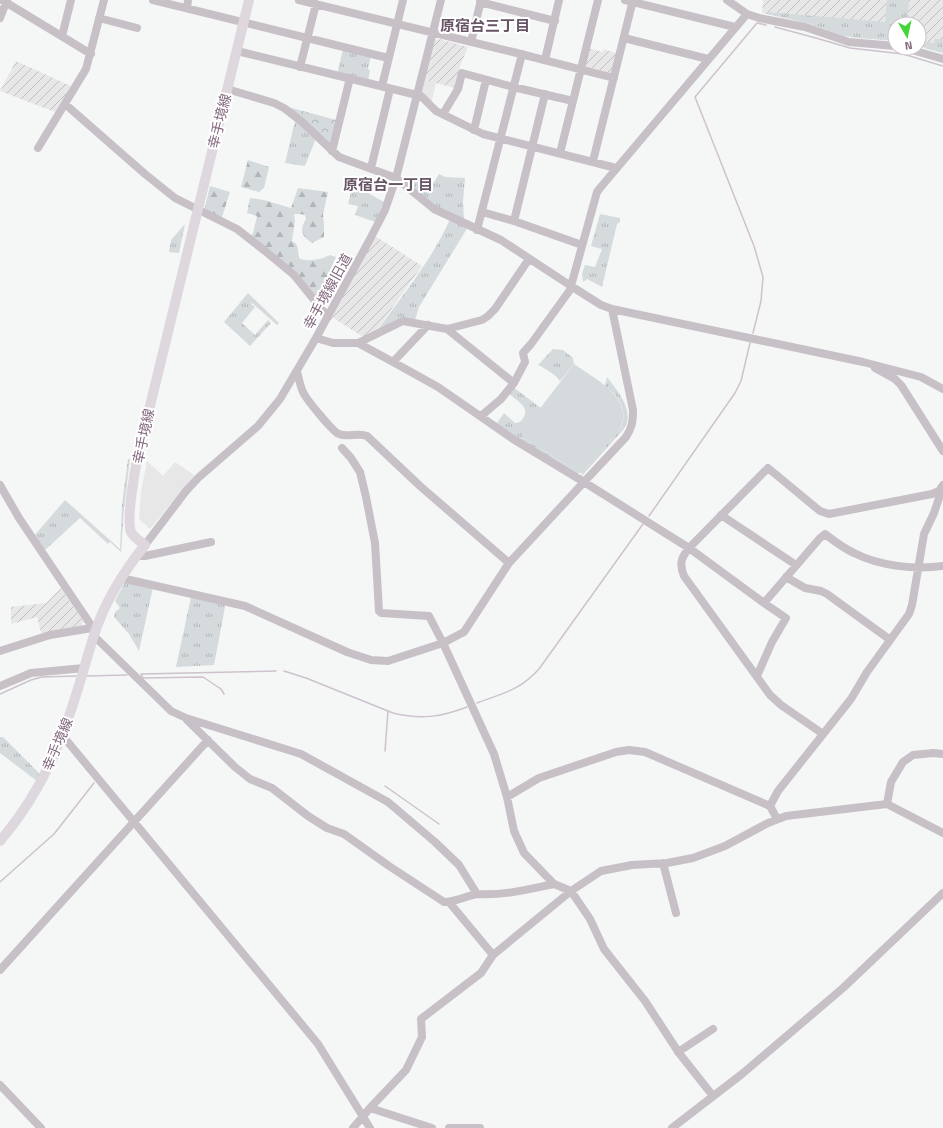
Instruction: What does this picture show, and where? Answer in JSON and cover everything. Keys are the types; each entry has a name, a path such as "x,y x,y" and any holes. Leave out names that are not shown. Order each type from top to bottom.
{"main road":[{"name":"幸手境線","path":"0,841 20,816 37,788 69,717 94,632 121,578 145,545 132,534 130,528 134,476 154,386 237,51 248,0"}],"street":[{"path":"62,36 71,0"},
{"path":"38,148 86,69 104,0"},
{"path":"153,0 188,4 243,23 388,58"},
{"path":"299,0 614,78"},
{"path":"382,86 403,0"},
{"name":"幸手境線旧道","path":"145,545 186,491 198,478 258,426 280,399 328,317 385,210 396,178 441,0"},
{"path":"545,60 560,0"},
{"path":"560,153 598,0"},
{"path":"727,0 747,14 805,28 849,42 887,45"},
{"path":"0,18 5,1 91,54"},
{"path":"471,42 481,1 555,21"},
{"path":"594,161 624,38 630,1 735,27"},
{"path":"300,67 316,4"},
{"path":"481,416 501,399 514,382 525,362 523,353 548,322 570,290 597,192 747,14"},
{"path":"99,18 137,28"},
{"path":"624,38 708,59"},
{"path":"237,51 421,96 436,111 474,130 616,168"},
{"path":"477,230 522,54"},
{"path":"927,54 943,59"},
{"path":"443,114 458,89 462,73 573,101"},
{"path":"332,151 350,78"},
{"path":"474,130 486,80"},
{"path":"227,89 274,103 284,108 301,121 339,157 396,178 434,209 501,240 570,286 602,305 612,309 864,362 921,377 943,389"},
{"path":"371,168 390,89"},
{"path":"514,220 545,94"},
{"path":"66,104 175,198 237,229 265,251 294,275 328,317"},
{"path":"482,212 514,220 582,245"},
{"path":"316,338 333,343 358,343 403,321 447,329 482,320 495,309 512,287 530,259"},
{"path":"121,578 245,606 347,652 379,662 394,660 443,643 464,632 509,563 626,437 631,428 633,410 612,309"},
{"path":"393,362 428,325"},
{"path":"447,329 514,382"},
{"path":"358,343 438,387 513,439 689,548 786,618 772,642 757,676"},
{"path":"864,362 898,381 943,451"},
{"path":"296,372 307,399 336,432 344,435 367,436 420,486 509,563"},
{"path":"342,448 360,472 366,497 375,543 379,611 382,613 429,616 494,754 507,797 514,831 524,853 554,884 571,891 590,919 604,949 645,1001 678,1052 713,1096"},
{"path":"823,734 781,705 770,695 684,576 681,562 684,554 768,468 824,513 829,514 932,494 941,488"},
{"path":"0,485 19,518 94,632 171,711 186,718 301,754 388,802 436,842 459,865 477,894"},
{"path":"770,806 778,791 851,699 866,672 909,614 912,605 924,534 939,498 941,488"},
{"path":"721,515 796,565"},
{"path":"764,603 825,534 854,553 871,560 918,567 943,566"},
{"path":"137,556 145,556 211,542"},
{"path":"786,577 805,588 821,591 827,594 889,640"},
{"path":"0,651 50,635 94,632"},
{"path":"0,686 31,673 84,668"},
{"path":"186,718 235,768 250,779 272,788 308,816 327,828 344,834 444,902 477,894 493,895 554,884"},
{"path":"62,735 318,1044 370,1128"},
{"path":"0,970 208,740"},
{"path":"507,797 539,778 616,752 629,750 645,752 770,806 777,819"},
{"path":"887,804 891,782 903,762 912,755 933,753 943,754"},
{"path":"353,1128 406,1070 422,1037 421,1019 481,973 493,955 571,891 601,871 632,865 663,863 693,858 725,846 777,819 786,816 887,804 943,833"},
{"path":"663,863 676,913"},
{"path":"672,1128 742,1074 843,988 943,893"},
{"path":"449,902 493,955"},
{"path":"678,1052 712,1029"},
{"path":"0,1084 41,1128"},
{"path":"370,1108 432,1128"},
{"path":"449,1128 480,1128"}],"shaded area":[{"path":"763,0 943,0 943,53 927,48 927,16 887,16 887,40 855,38 834,33 800,21 762,13"},
{"path":"439,39 468,47 460,66 455,88 424,80 434,40"},
{"path":"588,48 603,52 604,49 618,54 610,74 586,68 584,65"},
{"path":"16,61 73,87 55,112 0,91"},
{"path":"424,80 436,83 431,104 421,94"},
{"path":"375,236 422,266 376,331 363,337 332,317"},
{"path":"147,461 163,476 175,462 194,475 150,529 139,519 141,492"},
{"path":"61,588 84,622 82,623 84,628 42,636 37,617 11,624 11,607 46,603"}],"green space":[{"path":"887,0 909,0 908,16 887,16 887,40 844,36 811,24 767,14 768,12 885,22"},
{"path":"935,39 943,39 943,53 927,49 927,42 934,43"},
{"path":"343,49 371,56 368,69 370,70 368,81 337,74"},
{"path":"288,107 336,120 330,144"},
{"path":"295,121 316,138 305,166 285,163"},
{"path":"248,160 269,167 264,188 259,192 241,187"},
{"path":"439,174 445,177 465,178 463,202 464,219 435,207 403,180 407,176 425,182 434,182"},
{"path":"210,186 230,192 221,220 204,211"},
{"path":"298,188 328,192 323,214 324,237 312,243 309,241 304,236 302,230 306,219 305,215 294,214 295,221 292,241 297,246 299,258 310,260 323,258 330,255 336,257 317,300 251,236 257,216 247,213 250,198 264,200 291,208"},
{"path":"352,188 368,193 384,202 375,222 355,215 358,206 348,204"},
{"path":"600,214 620,218 620,222 617,224 602,287 587,279 583,282 582,274 585,265 595,267 602,249 591,246"},
{"path":"450,219 468,227 419,307 415,320 377,331 426,262"},
{"path":"185,224 179,253 169,252 171,240"},
{"path":"248,293 279,323 277,325 252,303 251,304 255,307 242,323 255,335 268,320 271,323 250,346 224,322"},
{"path":"553,349 563,350 573,358 574,364 560,381 553,374 538,365"},
{"path":"574,364 611,391 623,409 623,420 619,431 582,473 578,473 524,438 522,432"},
{"path":"607,377 624,402 628,416 627,423 623,430 581,477 582,473 619,431 622,425 622,406 611,390 605,386"},
{"path":"513,387 541,408 523,432 524,438 578,473 579,478 514,438 488,420 487,415 489,413 488,417 493,422 497,423 504,413 515,423 520,422 524,417 525,410 520,403 509,394"},
{"path":"128,459 130,459 121,552 110,542 108,544 80,518 45,550 34,536 65,500 120,549 122,504"},
{"path":"125,582 153,587 139,651 129,634 114,617 115,612 120,608 115,601"},
{"path":"191,597 224,603 225,607 214,665 176,667"},
{"path":"0,737 3,737 40,774 37,781 0,753"}],"waterway":[{"path":"753,333 761,301 763,277 754,246 695,97 757,23 766,25"},
{"path":"775,27 850,48 903,54 943,66"},
{"path":"649,516 735,393 741,381 750,343"},
{"path":"477,703 503,694 517,687 539,669 643,524"},
{"path":"141,674 276,671"},
{"path":"284,671 306,678 393,713 403,715 422,717 440,715 467,707"},
{"path":"141,674 143,678 203,677 221,689 224,694"},
{"path":"87,676 127,675"},
{"path":"0,694 31,680 42,677 76,676"},
{"path":"385,751 388,711"},
{"path":"0,882 54,834 94,783"},
{"path":"385,786 439,824"}],"district":[{"name":"原宿台三丁目","path":"485,25"},
{"name":"原宿台一丁目","path":"388,184"}]}
